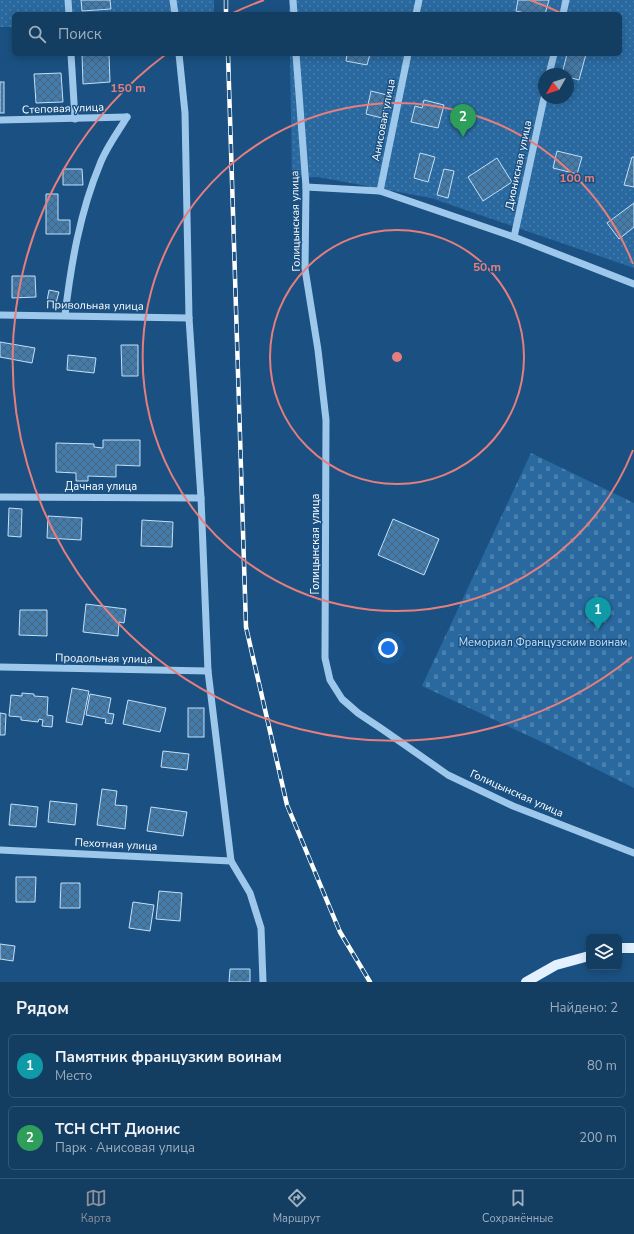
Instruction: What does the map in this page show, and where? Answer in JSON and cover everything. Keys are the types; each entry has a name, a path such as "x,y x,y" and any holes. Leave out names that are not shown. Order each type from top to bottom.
{"main road":[{"path":"622,948 634,948"},
{"path":"526,982 556,965 586,957"}],"street":[{"path":"68,0 69,12"},
{"path":"173,0 175,12"},
{"path":"293,0 294,12"},
{"path":"416,12 418,0"},
{"path":"563,12 566,0"},
{"path":"71,56 75,119"},
{"path":"179,56 185,113 189,318 201,498 208,671 231,861 250,892 261,928 263,982"},
{"name":"Голицынская улица","path":"296,56 306,187 305,269 318,350 326,420 325,658 330,680 342,699 358,714 448,775 513,806 634,853"},
{"name":"Анисовая улица","path":"380,191 408,56"},
{"path":"551,68 554,56"},
{"name":"Дионисная улица","path":"514,237 543,104"},
{"name":"Степовая улица","path":"0,120 128,117 100,163 87,202 71,268 65,315"},
{"path":"306,187 380,191 514,237 634,284"},
{"name":"Привольная улица","path":"0,315 189,318"},
{"name":"Дачная улица","path":"0,496 201,498"},
{"name":"Продольная улица","path":"0,667 208,671"},
{"name":"Пехотная улица","path":"0,850 231,861"}],"green space":[{"path":"0,0 214,0 214,12 12,12 12,27 0,27"},
{"path":"289,0 634,0 634,268 431,198 318,177 292,178 290,56 622,56 622,12 289,12"},
{"name":"Мемориал Французским воинам","path":"531,453 634,503 634,788 544,743 422,686"}],"building":[{"path":"81,0 110,0 111,9 82,11"},
{"path":"518,0 549,0 546,12 516,11"},
{"path":"82,56 109,56 110,82 83,84"},
{"path":"347,56 369,56 367,65 346,61"},
{"path":"566,56 585,56 579,80 574,79 574,68 564,68"},
{"path":"61,73 63,102 36,103 34,74"},
{"path":"0,82 4,82 4,113 0,113"},
{"path":"371,91 387,95 382,118 366,114"},
{"path":"424,100 444,105 438,128 411,122 415,106 422,108"},
{"path":"557,151 582,157 577,174 553,168"},
{"path":"420,153 435,157 428,182 414,178"},
{"path":"632,157 634,157 634,187 624,185"},
{"path":"497,158 512,182 483,201 468,177"},
{"path":"63,169 82,169 83,185 63,185"},
{"path":"444,169 454,171 448,198 437,195"},
{"path":"46,194 58,194 58,220 70,220 70,234 46,234"},
{"path":"634,203 634,227 619,239 607,223"},
{"path":"12,276 35,276 36,297 12,298"},
{"path":"49,290 59,292 56,303 47,301"},
{"path":"0,342 35,348 32,363 0,357"},
{"path":"121,345 138,345 138,376 122,376"},
{"path":"68,355 96,358 94,373 67,370"},
{"path":"103,440 140,440 140,466 116,465 116,477 88,476 88,481 76,481 76,473 56,472 56,443 94,444 94,447 103,448"},
{"path":"9,508 22,509 21,537 8,536"},
{"path":"48,516 82,518 81,540 47,538"},
{"path":"393,519 439,539 424,575 378,555"},
{"path":"142,520 173,522 172,547 141,546"},
{"path":"86,604 126,609 124,623 119,622 118,636 83,632"},
{"path":"20,610 47,610 47,636 19,635"},
{"path":"72,688 89,691 82,725 66,722"},
{"path":"22,693 48,697 47,715 53,716 52,727 42,726 43,720 39,719 38,722 21,720 21,717 9,716 11,695 22,696"},
{"path":"90,694 111,698 108,713 114,714 112,724 105,723 106,719 86,715"},
{"path":"128,700 166,708 160,732 123,724"},
{"path":"188,708 204,708 204,737 188,737"},
{"path":"0,713 6,714 5,735 0,735"},
{"path":"163,751 189,754 187,770 161,767"},
{"path":"102,789 117,791 115,805 127,806 125,829 97,825"},
{"path":"50,801 77,804 75,825 48,822"},
{"path":"11,804 38,807 36,827 9,825"},
{"path":"151,807 187,812 183,836 147,831"},
{"path":"16,877 36,877 35,902 16,902"},
{"path":"61,883 80,883 80,908 60,908"},
{"path":"159,891 182,893 180,921 156,919"},
{"path":"133,902 154,905 150,931 129,928"},
{"path":"0,944 15,946 13,961 0,959"},
{"path":"230,969 250,969 250,982 229,982"}],"railway":[{"path":"226,0 226,12"},
{"path":"228,56 246,627 287,805 340,932 370,982"}],"place":[{"name":"ТСН СНТ Дионис","path":"463,137"},
{"name":"Памятник французким воинам","path":"598,630"}]}
